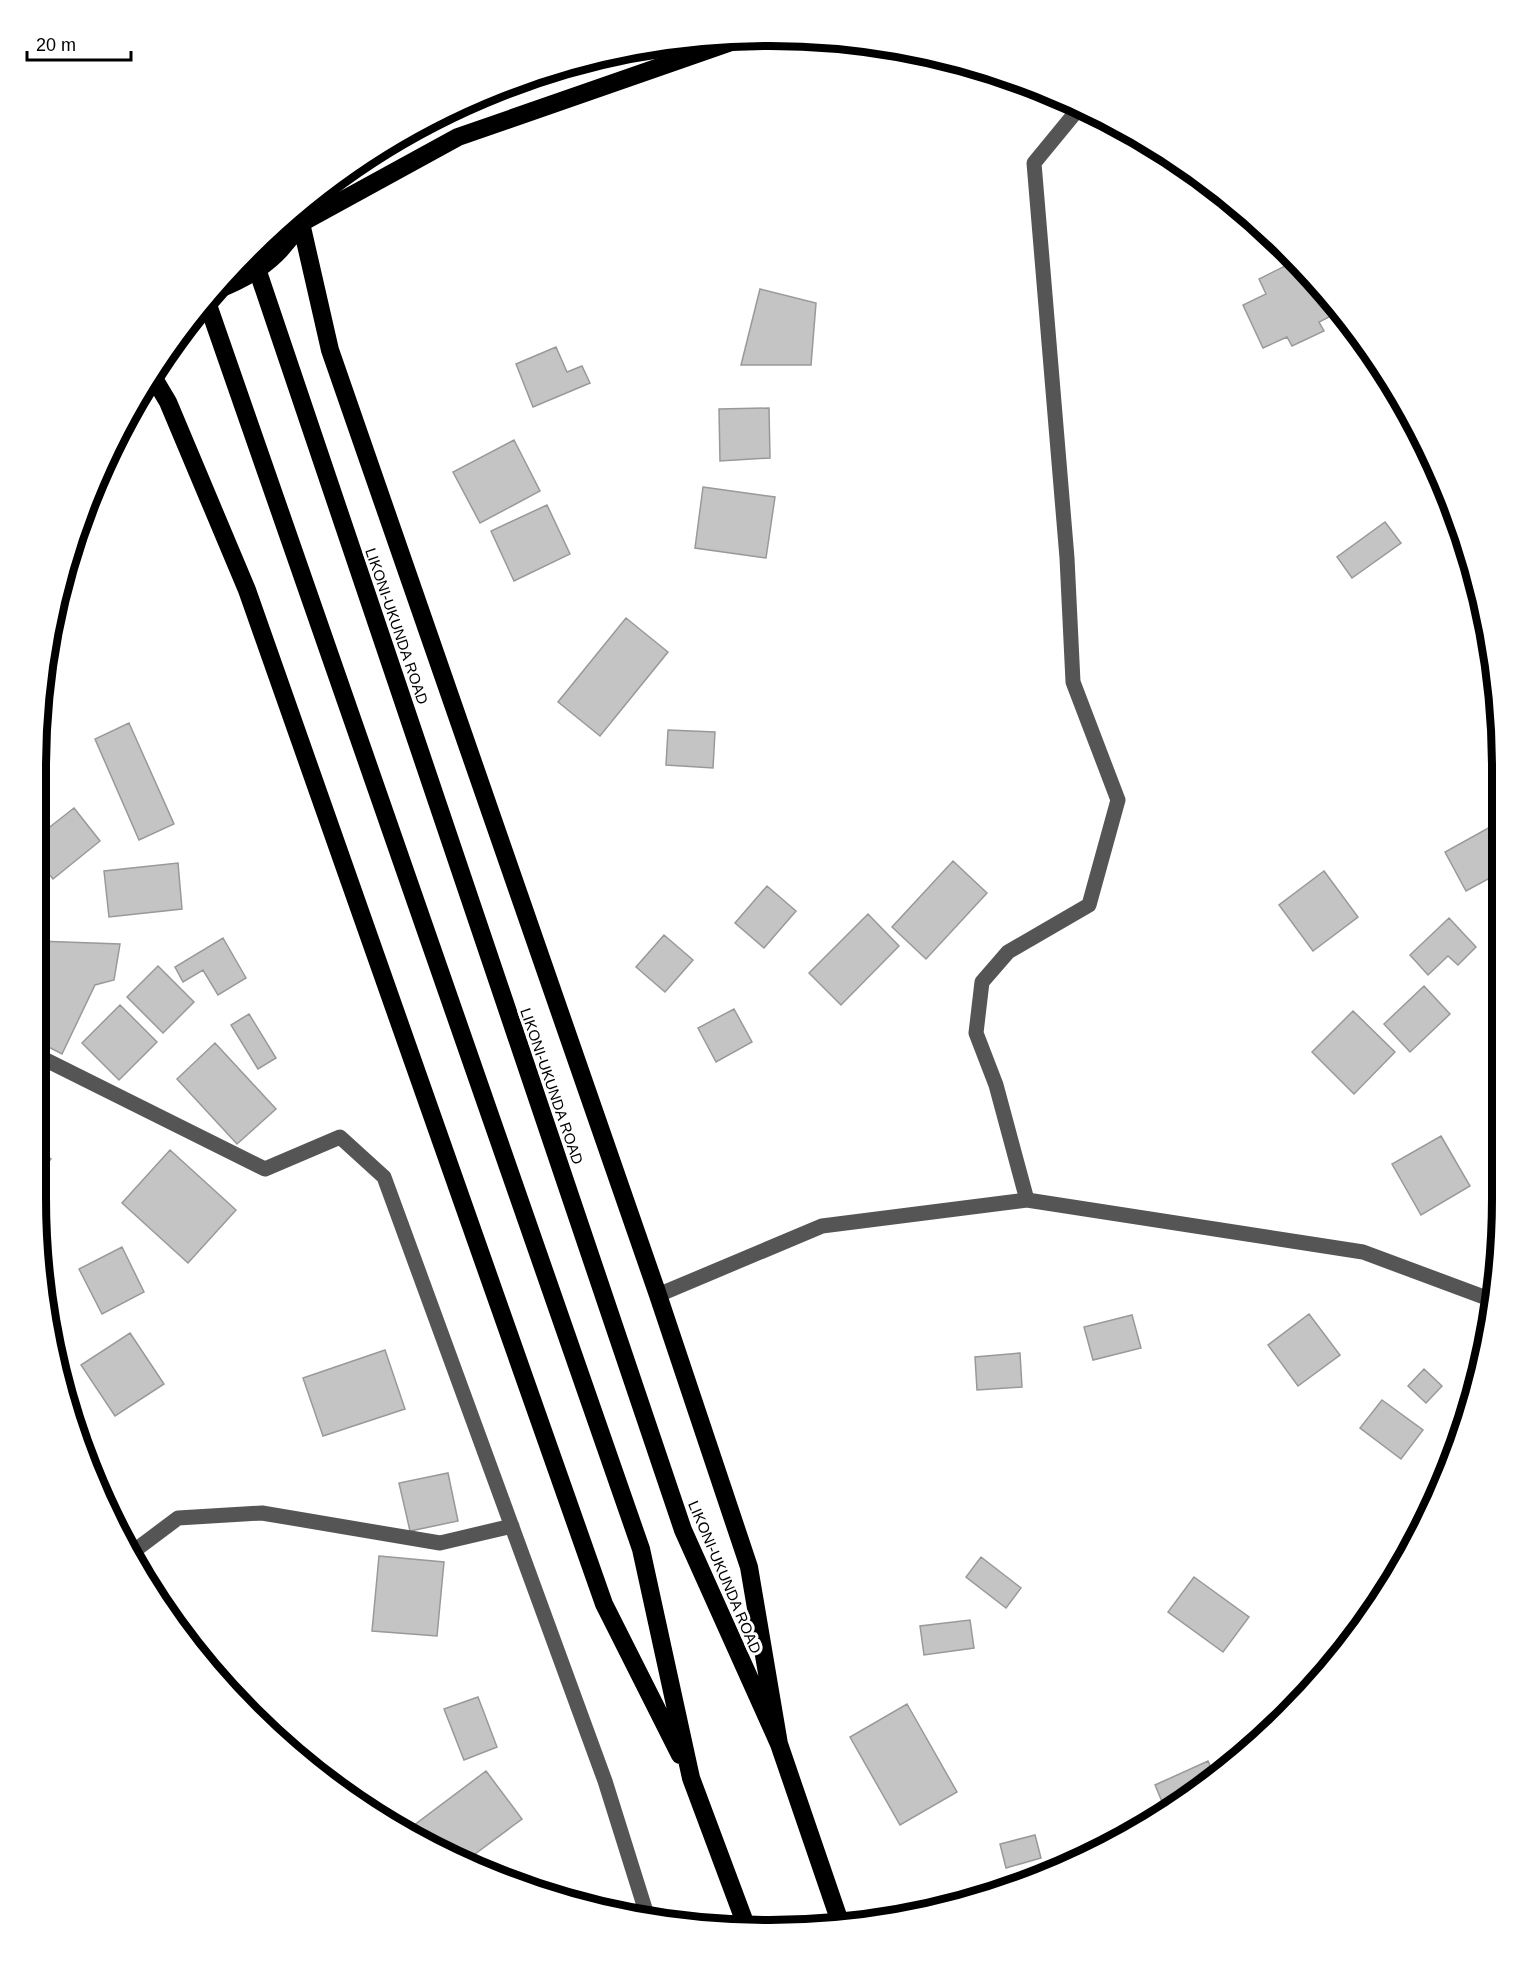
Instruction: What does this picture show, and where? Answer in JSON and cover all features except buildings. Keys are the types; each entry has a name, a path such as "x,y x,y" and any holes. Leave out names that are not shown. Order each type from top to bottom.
{"highway":[{"path":"301,223 458,137 710,49"},
{"path":"236,282 265,266 285,246 304,217"},
{"path":"301,223 330,350 658,1295 749,1567 779,1744"},
{"name":"LIKONI-UKUNDA ROAD","path":"255,262 683,1530 779,1744 838,1917"},
{"path":"210,312 641,1549 691,1778"},
{"path":"158,385 168,402 247,590 604,1605 691,1778 744,1919"}],"street":[{"path":"1027,1200 996,1085 976,1033 982,982 1008,952 1089,905 1118,800 1073,682 1067,558 1034,163 1074,114"},
{"path":"46,1060 265,1168 340,1137 384,1177 605,1781 645,1910"},
{"path":"658,1295 822,1226 1027,1200 1363,1252 1484,1297"},
{"path":"137,1548 178,1518 262,1513 440,1543 512,1526"}]}
